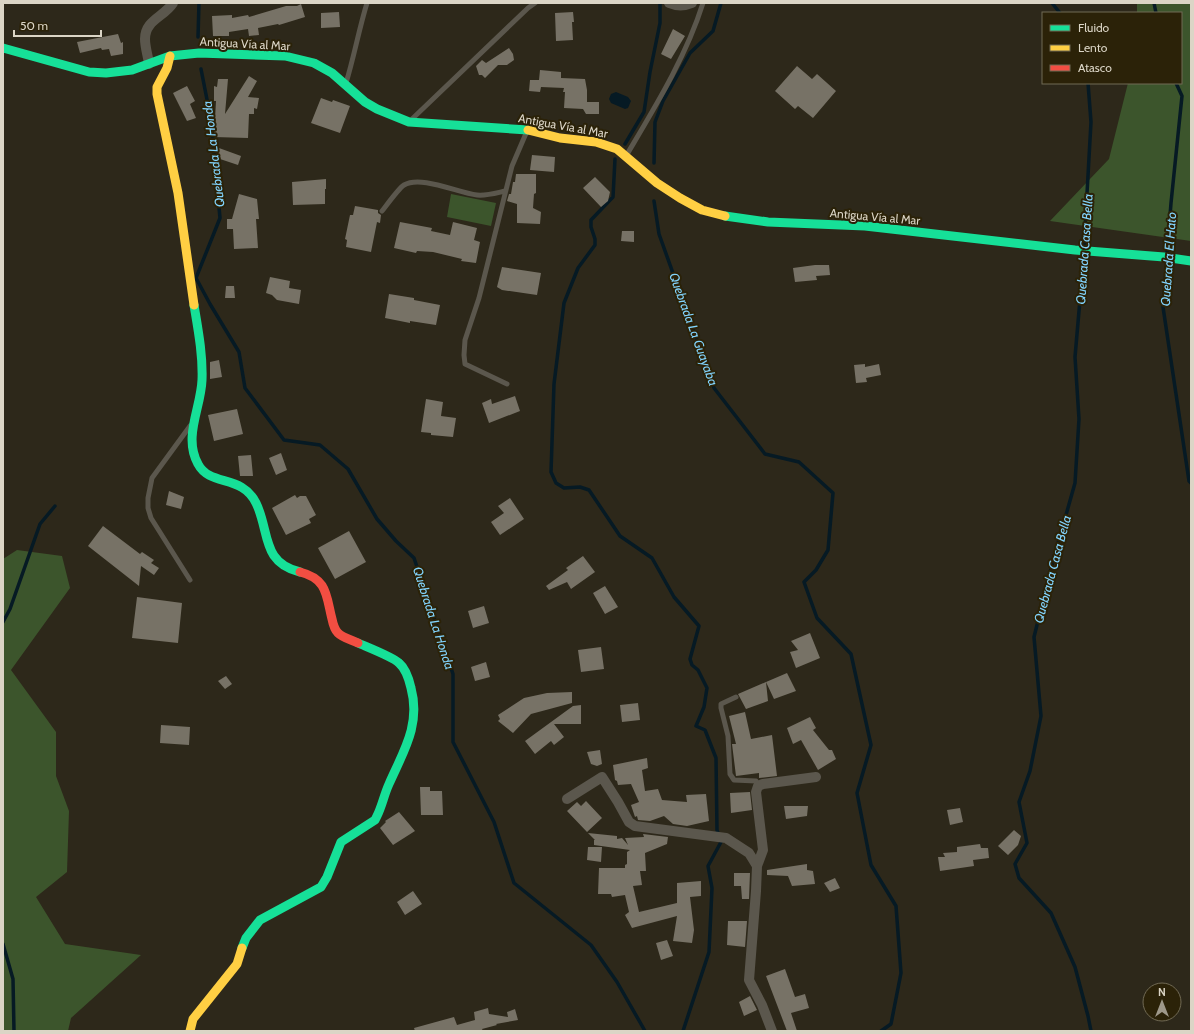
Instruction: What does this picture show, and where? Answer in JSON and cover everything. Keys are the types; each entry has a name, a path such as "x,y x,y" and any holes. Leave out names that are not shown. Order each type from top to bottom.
{"main road":[{"name":"Antigua Vía al Mar","path":"3,48 89,72 132,70 170,56 199,53 285,56 314,63 346,84 365,102 377,109 409,122 527,130 560,138 596,142 617,149 657,183 680,198 702,210 732,218 768,222 865,226 1075,250 1164,257 1191,261"},
{"path":"170,56 157,87 157,94 176,181 197,327 202,380 200,401 194,420 192,444 194,454 204,473 241,486 249,491 255,499 268,547 273,555 290,569 313,576 320,582 324,590 334,627 339,634 398,662 404,668 413,693 415,715 409,740 383,797 375,820 341,842 327,877 321,887 260,920 246,938 237,964 193,1020 190,1031"}],"street":[{"path":"148,64 148,53 145,40 148,25 173,3"},
{"path":"669,3 674,5 689,5 692,3"},
{"path":"566,799 602,777 629,822 635,826 726,838 749,852 757,866"},
{"path":"772,1031 762,1005 749,980 757,866 763,850 756,792 758,786 763,784 816,777"}],"lane":[{"path":"346,84 352,64 356,40 367,3"},
{"path":"409,122 528,8 536,3"},
{"path":"626,157 662,96 689,41 703,3"},
{"path":"507,384 465,364 465,340 479,298 512,166 527,130"},
{"path":"382,211 404,185 419,182 434,184 460,192 478,195 505,191"},
{"path":"190,580 151,518 148,508 148,498 152,478 194,420"},
{"path":"736,697 721,704 728,736 730,774 734,780 756,781 759,786"}],"green space":[{"path":"1137,3 1191,3 1191,241 1050,221 1109,159 1128,84 1182,84 1182,12 1137,12"},
{"path":"451,194 496,203 491,226 447,217"},
{"path":"17,550 62,556 70,588 11,670 56,732 56,776 69,811 67,872 36,897 65,944 141,955 71,1018 68,1031 3,1031 3,559"}],"water":[{"path":"616,92 628,97 631,101 628,108 625,109 611,103 609,99 611,94"}],"building":[{"path":"301,4 305,17 279,25 258,28 259,35 249,36 248,29 229,32 229,36 213,36 212,16 232,15 232,18 248,15 249,17 286,6 297,6"},
{"path":"339,12 340,27 321,28 321,13"},
{"path":"573,12 573,40 556,41 555,13"},
{"path":"673,29 685,36 671,59 661,54"},
{"path":"118,34 121,43 123,42 123,54 111,56 109,49 102,50 101,48 80,53 77,42"},
{"path":"509,48 513,54 514,60 507,65 498,65 485,78 482,75 479,75 476,66 482,60 486,63"},
{"path":"797,66 812,79 817,74 836,91 813,118 798,106 795,109 775,91"},
{"path":"540,70 561,72 561,78 585,79 587,102 599,102 599,114 586,114 583,109 564,108 564,88 541,87 540,92 529,91 530,80 539,80"},
{"path":"249,76 257,81 248,97 259,98 257,109 254,108 254,114 249,114 248,138 214,137 216,101 214,101 214,86 217,87 218,79 228,79 225,114"},
{"path":"187,86 195,101 190,104 196,118 187,121 173,93"},
{"path":"321,98 332,102 333,100 350,106 340,133 311,123"},
{"path":"219,148 241,156 238,165 217,158"},
{"path":"532,155 555,157 554,172 530,170"},
{"path":"516,174 536,174 536,193 534,194 533,208 541,212 540,224 517,223 517,204 507,201 509,194 511,194 513,182 515,182"},
{"path":"595,177 610,192 608,201 601,207 583,188"},
{"path":"326,179 325,204 293,205 292,182"},
{"path":"239,194 257,199 259,219 256,219 258,248 234,249 233,229 227,229 227,219 232,219"},
{"path":"355,206 378,210 378,213 381,215 380,223 377,222 371,252 346,247 347,240 345,239 350,215 353,215"},
{"path":"400,222 432,228 431,231 450,235 453,222 477,228 474,240 480,242 476,263 461,261 462,259 433,252 417,251 416,253 394,248"},
{"path":"622,231 634,231 634,242 621,241"},
{"path":"829,265 830,275 816,276 817,280 795,282 793,268"},
{"path":"502,267 541,273 537,295 502,290 497,287"},
{"path":"270,277 290,281 289,288 301,290 299,304 277,300 272,295 266,293"},
{"path":"226,286 234,286 235,298 225,298"},
{"path":"389,294 414,298 414,300 440,305 436,325 410,321 410,323 385,318"},
{"path":"219,360 222,377 210,379 210,362"},
{"path":"865,364 865,367 879,364 881,375 866,378 867,382 856,383 854,365"},
{"path":"515,396 520,411 489,423 482,403 491,399 492,404"},
{"path":"426,399 443,402 441,416 456,418 453,437 431,435 431,433 421,432"},
{"path":"237,409 243,434 214,441 208,415"},
{"path":"281,453 287,470 276,475 269,458"},
{"path":"251,455 253,476 240,476 238,456"},
{"path":"169,491 184,497 181,509 166,505"},
{"path":"295,495 297,498 300,496 306,496 316,515 309,519 311,523 286,535 272,508"},
{"path":"510,498 524,519 500,535 491,522 504,513 498,506"},
{"path":"103,526 140,554 142,552 154,560 151,563 159,568 154,575 141,566 139,586 88,546"},
{"path":"349,531 366,562 335,579 318,548"},
{"path":"583,556 595,572 571,589 567,582 549,590 546,586 568,570 566,568"},
{"path":"605,586 618,607 605,614 593,593"},
{"path":"137,597 182,603 178,643 132,638"},
{"path":"484,606 489,623 473,628 468,611"},
{"path":"810,633 820,658 796,668 790,652 798,650 791,641"},
{"path":"601,647 604,669 581,672 578,650"},
{"path":"486,662 490,677 475,681 471,667"},
{"path":"787,673 796,691 774,699 766,682"},
{"path":"226,676 232,684 225,689 218,681"},
{"path":"766,682 768,701 746,709 738,694"},
{"path":"572,692 572,703 531,714 513,733 498,721 500,719 498,715 524,698 547,693"},
{"path":"638,703 640,720 622,722 620,705"},
{"path":"581,705 581,724 554,724 564,737 554,745 551,741 535,754 525,741 573,706"},
{"path":"745,712 751,739 772,735 777,776 759,778 759,773 736,776 732,744 736,744 729,716"},
{"path":"810,717 816,728 813,730 829,750 832,750 836,759 818,770 801,740 793,744 787,728"},
{"path":"161,725 190,727 189,745 160,743"},
{"path":"600,750 602,764 597,766 591,764 587,752"},
{"path":"647,758 648,768 642,770 645,791 658,789 662,800 687,802 686,795 706,794 709,821 687,826 673,824 664,816 650,821 638,820 637,816 635,817 631,805 639,802 631,784 618,785 617,781 615,780 613,765"},
{"path":"420,787 430,787 430,791 442,791 443,815 421,815"},
{"path":"750,792 752,810 731,813 730,793"},
{"path":"586,801 602,818 587,832 567,811 577,802 581,806"},
{"path":"784,806 808,806 807,816 786,819"},
{"path":"960,808 963,822 950,825 947,810"},
{"path":"399,812 415,831 393,845 380,828 386,822 385,821"},
{"path":"1014,830 1021,836 1018,845 1008,855 998,846"},
{"path":"588,833 617,836 617,839 622,838 628,845 625,838 644,837 643,834 668,837 667,844 645,853 646,871 640,871 642,885 633,886 639,912 677,903 677,883 701,881 701,896 690,897 694,930 692,943 673,941 677,916 632,928 625,915 629,912 625,895 612,897 611,894 598,894 599,868 625,868 625,865 627,864 627,852 630,850 594,845 595,840"},
{"path":"980,844 981,848 988,848 989,858 973,860 974,866 940,871 938,857 945,857 943,853 957,852 957,847"},
{"path":"588,847 602,847 601,862 587,860"},
{"path":"807,864 807,870 813,871 815,884 792,886 788,876 767,875 767,870"},
{"path":"734,873 750,873 749,899 742,899 741,886 734,886"},
{"path":"835,878 840,888 830,892 824,883"},
{"path":"413,891 422,904 405,915 397,902"},
{"path":"728,921 747,921 745,947 727,945"},
{"path":"667,940 673,956 661,960 656,943"},
{"path":"785,969 795,997 805,994 809,1008 791,1013 797,1031 787,1031 766,976"},
{"path":"750,996 757,1010 744,1016 739,1002"},
{"path":"488,1008 489,1014 508,1017 507,1012 515,1009 518,1020 496,1024 497,1025 482,1029 483,1031 415,1031 414,1028 454,1017 457,1025 475,1020 474,1012"}],"waterway":[{"name":"Quebrada La Honda","path":"198,37 199,3"},
{"path":"625,144 644,112 660,23 660,3"},
{"path":"654,163 655,122 663,101 690,53 713,31 721,3"},
{"name":"Quebrada Casa Bella","path":"1052,3 1059,12"},
{"name":"Quebrada El Hato","path":"1154,3 1156,12"},
{"name":"Quebrada La Honda","path":"201,69 211,120 220,218 196,278 239,352 245,388 284,440 320,445 348,469 377,519 396,541 414,558 453,674 453,742 494,822 514,883 591,945 617,982 645,1031"},
{"name":"Quebrada Casa Bella","path":"1084,247 1091,122 1088,84"},
{"name":"Quebrada El Hato","path":"1167,254 1182,96 1176,84"},
{"path":"615,159 613,197 591,220 595,245 578,268 564,303 554,384 551,472 556,483 564,488 580,487 589,490 620,536 652,558 674,597 699,626 690,659 692,665 698,670 707,688 704,707 696,726 705,730 716,758 717,830 721,842 708,866 712,888 709,952 683,1031"},
{"name":"Quebrada La Guayaba","path":"654,201 659,234 714,388 765,454 799,462 833,493 828,550 816,570 804,582 817,618 851,654 871,745 857,793 871,865 896,906 901,973 891,1024 881,1031"},
{"name":"Quebrada Casa Bella","path":"1084,254 1075,357 1079,419 1075,483 1034,637 1041,716 1030,771 1019,802 1027,843 1015,864 1019,878 1051,913 1075,967 1091,1031"},
{"name":"Quebrada El Hato","path":"1167,260 1163,307 1189,481 1191,483"},
{"path":"3,622 10,609 40,524 55,506"},
{"path":"3,944 13,979 14,1031"}],"traffic: fast":[{"path":"3,48 89,72 106,73 132,70 170,56 199,53 285,56 314,63 332,73 365,102 377,109 409,122 528,130"},
{"path":"725,216 768,222 865,226 1075,250 1164,257 1191,261"},
{"path":"194,305 202,361 201,391 192,433 194,454 203,471 210,476 235,484 250,494 256,503 273,554 287,568 300,572"},
{"path":"242,948 246,938 260,920 321,887 327,877 341,842 375,820 387,788 405,749 414,714 414,701 407,674 404,668 396,661 358,643"}],"traffic: slow":[{"path":"170,56 167,68 157,87 157,94 178,193 194,305"},
{"path":"528,130 560,138 596,142 617,149 657,183 680,198 702,210 725,216"},
{"path":"190,1031 193,1019 237,964 242,948"}],"traffic: jam":[{"path":"300,572 309,575 321,584 327,596 333,623 337,632 340,635 358,643"}]}
